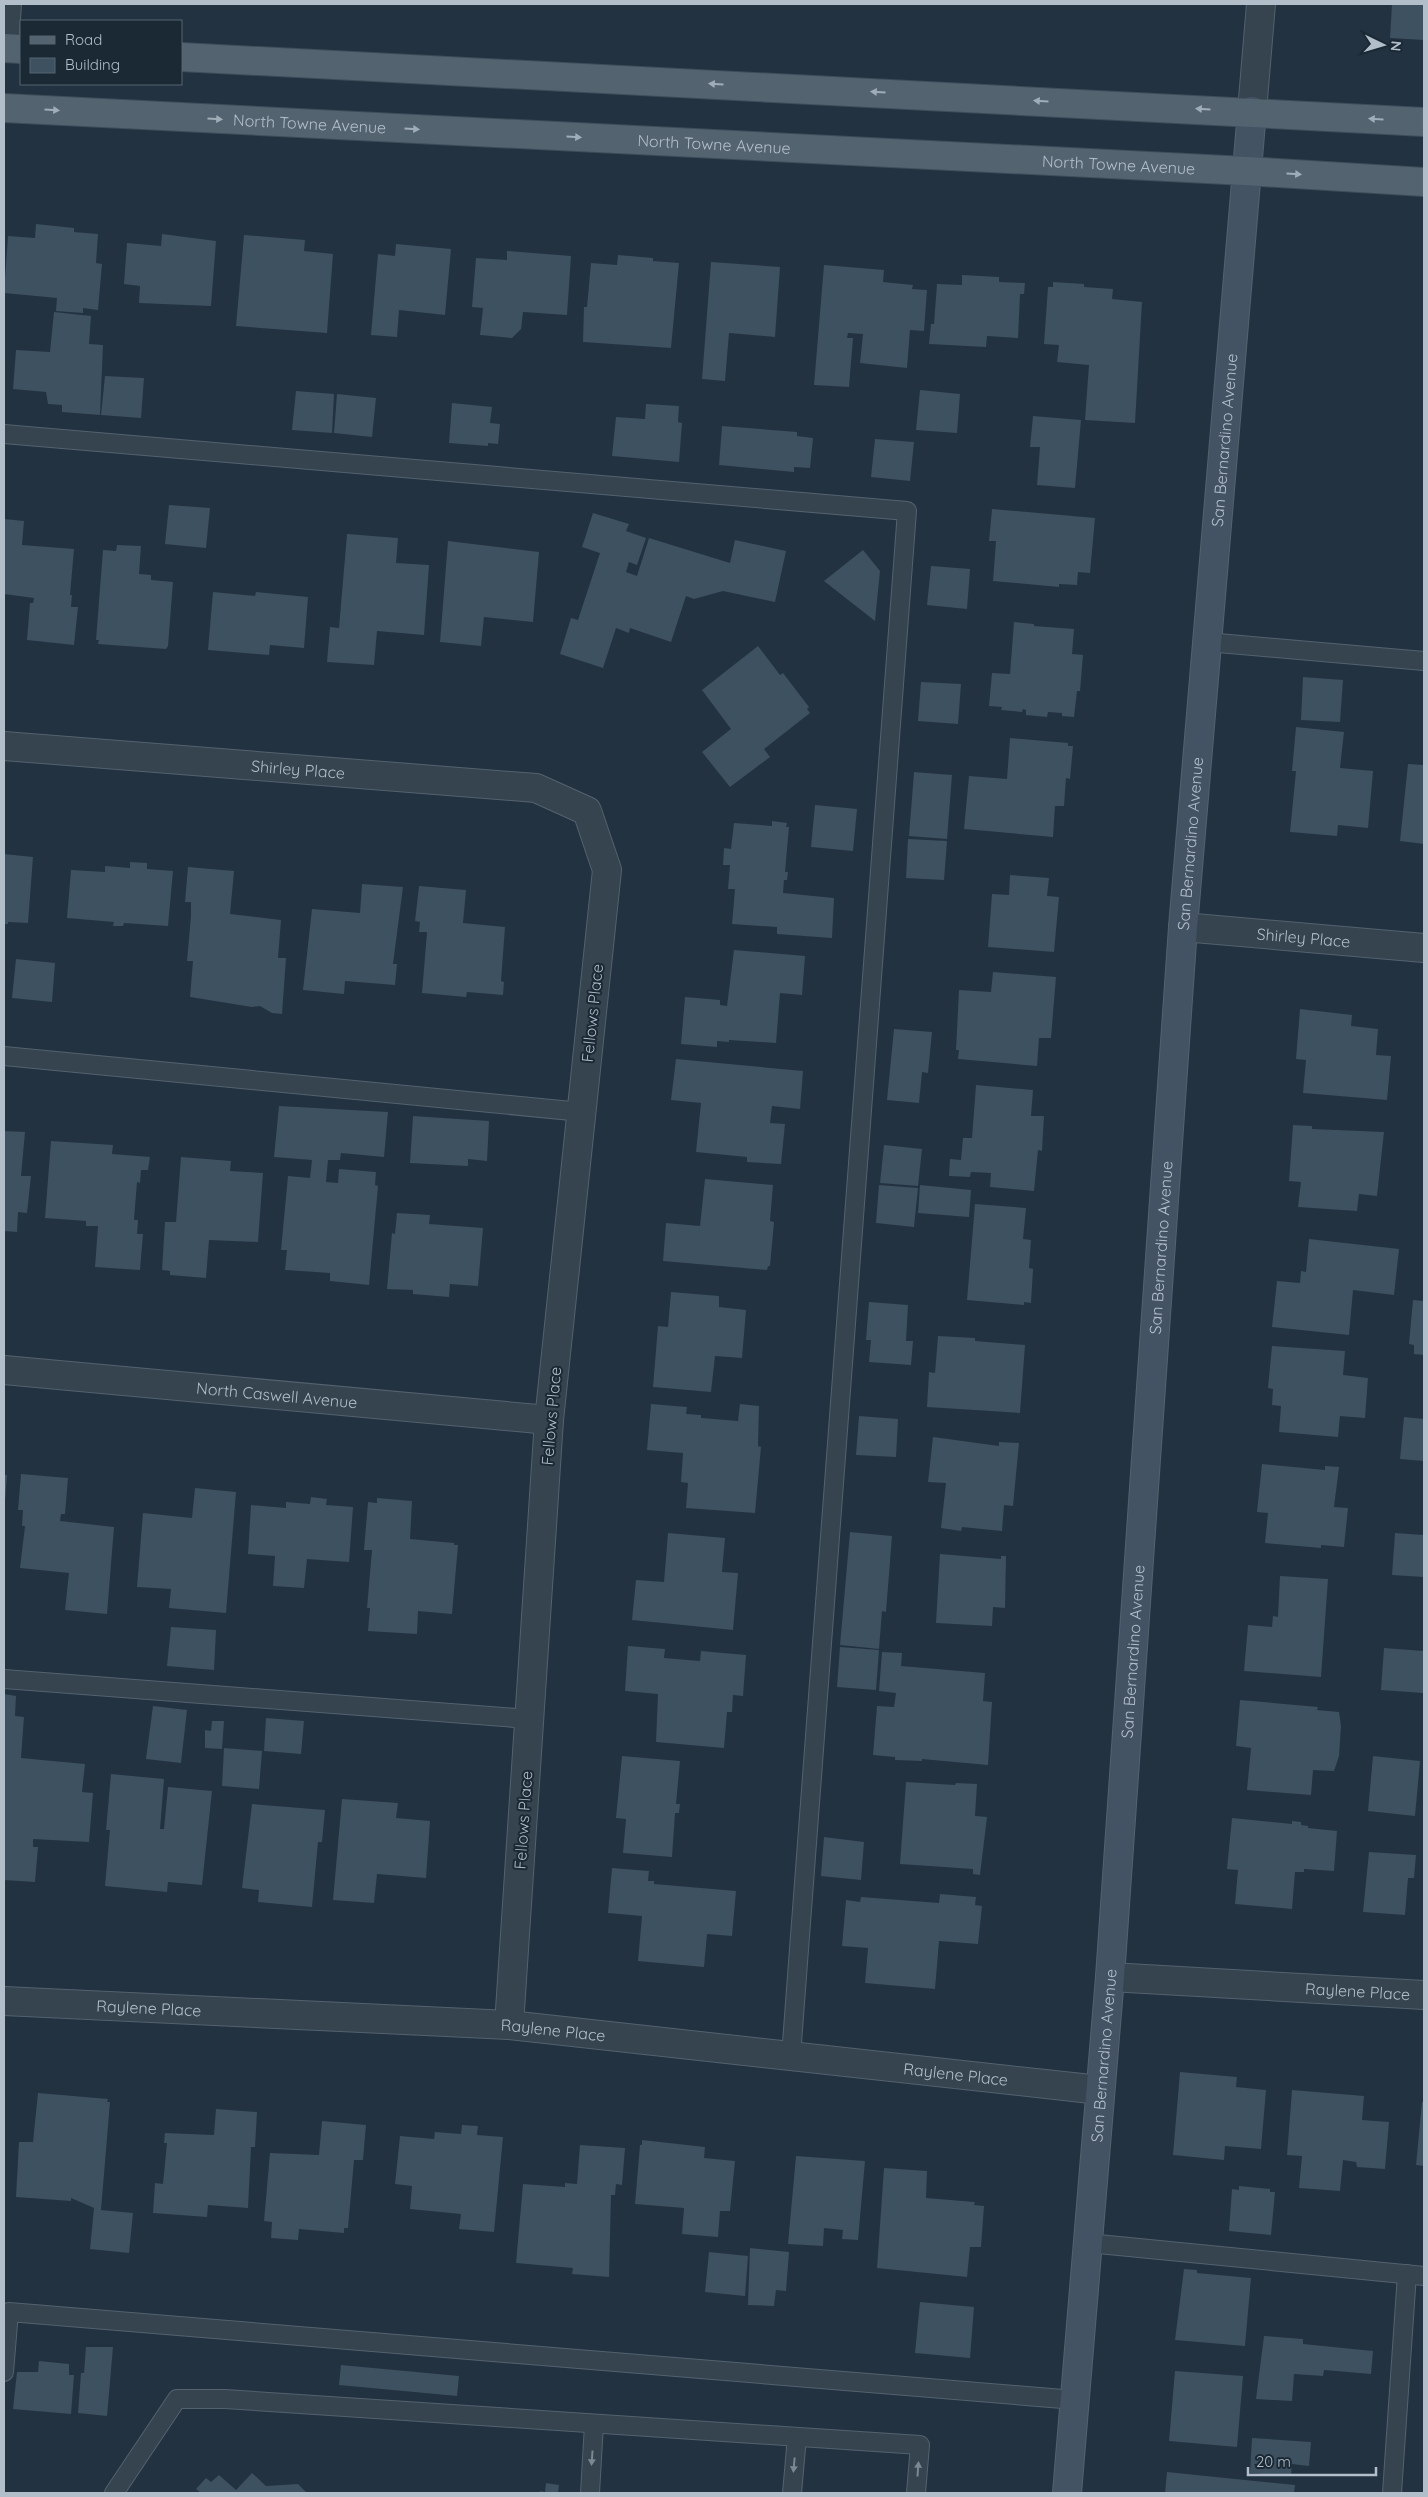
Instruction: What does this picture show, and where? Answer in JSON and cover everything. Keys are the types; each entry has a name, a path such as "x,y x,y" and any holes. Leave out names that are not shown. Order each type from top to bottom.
{"main road":[{"path":"182,57 1252,111 1424,122"},
{"name":"North Towne Avenue","path":"4,108 1246,171 1424,182"},
{"name":"San Bernardino Avenue","path":"1067,2493 1110,1977 1183,927 1252,111"}],"street":[{"name":"San Bernardino Avenue","path":"1252,111 1261,4"},
{"name":"Shirley Place","path":"4,746 536,788 587,811"},
{"name":"Fellows Place","path":"509,2025 549,1420 607,870 587,811"},
{"name":"Shirley Place","path":"1183,927 1424,948"},
{"name":"North Caswell Avenue","path":"4,1370 549,1420"},
{"name":"Raylene Place","path":"1110,1977 1424,1995"},
{"name":"Raylene Place","path":"4,2001 509,2025 1100,2090"}],"lane":[{"path":"11,49 12,4"},
{"path":"4,434 907,511 791,2056"},
{"path":"1207,642 1424,661"},
{"path":"4,1056 582,1112"},
{"path":"4,1679 529,1719"},
{"path":"1088,2243 1416,2275 1392,2493"},
{"path":"4,2372 9,2312 1075,2400"},
{"path":"114,2493 177,2399 225,2399 920,2445 916,2493"},
{"path":"590,2493 594,2424"},
{"path":"792,2493 797,2437"}],"building":[{"path":"1392,4 1424,4 1424,40 1390,38"},
{"path":"36,224 74,228 74,232 98,234 96,263 102,264 98,310 83,308 83,313 56,311 57,298 4,293 8,236 35,238"},
{"path":"162,234 216,241 211,306 139,303 140,286 124,284 127,243 161,246"},
{"path":"244,235 305,240 304,251 333,254 327,333 236,326"},
{"path":"396,244 451,249 445,315 399,310 397,337 371,335 378,254 395,256"},
{"path":"507,251 571,256 567,315 523,312 521,329 512,338 480,335 483,308 472,307 476,258 507,260"},
{"path":"618,255 653,258 653,261 679,263 671,348 583,342 584,307 587,307 591,263 617,265"},
{"path":"711,262 780,267 775,337 729,333 725,381 702,379"},
{"path":"824,265 884,270 883,282 913,285 912,289 927,290 924,331 910,330 907,368 860,363 863,334 848,333 847,338 853,338 849,387 814,385"},
{"path":"962,275 999,277 999,282 1025,283 1024,294 1020,294 1018,338 987,336 986,347 929,344 931,324 934,324 937,284 962,285"},
{"path":"1053,282 1084,284 1084,287 1113,289 1112,299 1142,302 1135,423 1085,420 1089,365 1057,362 1059,345 1044,344 1048,287 1053,287"},
{"path":"54,312 91,316 89,344 103,345 100,415 62,412 62,405 48,404 46,392 13,389 16,350 50,352"},
{"path":"105,376 144,378 141,418 101,415"},
{"path":"920,390 960,394 957,433 916,430"},
{"path":"296,391 334,394 332,433 292,430"},
{"path":"337,394 376,398 372,437 334,433"},
{"path":"452,403 492,407 490,423 500,424 498,444 488,443 488,446 449,443"},
{"path":"646,404 679,406 678,422 682,423 679,462 612,456 616,417 645,419"},
{"path":"1033,416 1081,420 1075,488 1037,485 1040,447 1030,447"},
{"path":"722,426 797,432 797,436 813,438 810,468 794,467 794,472 719,465"},
{"path":"875,439 914,442 910,481 871,477"},
{"path":"169,505 210,508 206,548 165,544"},
{"path":"992,509 1095,518 1090,573 1078,572 1077,585 1059,584 1059,587 993,581 996,541 989,541"},
{"path":"593,513 629,524 626,531 646,538 637,565 629,562 626,572 637,576 649,538 730,563 735,540 786,551 775,602 723,591 694,599 686,596 671,642 630,628 629,633 616,628 603,668 560,654 571,618 578,620 600,553 582,547"},
{"path":"4,519 24,521 22,545 74,549 70,595 72,595 71,607 78,607 74,645 27,640 30,603 33,603 34,598 4,594"},
{"path":"347,534 398,538 396,563 429,565 424,635 377,631 374,665 327,662 330,627 339,628"},
{"path":"448,541 539,552 533,622 484,617 481,646 440,642"},
{"path":"117,545 141,546 139,574 151,575 151,580 173,582 168,646 166,649 98,644 99,640 96,640 103,550 116,551"},
{"path":"863,550 880,571 875,621 824,581"},
{"path":"931,566 970,569 967,609 927,605"},
{"path":"213,592 255,596 256,592 308,597 304,648 270,645 269,655 208,650"},
{"path":"1014,622 1034,624 1034,626 1074,629 1072,654 1083,655 1080,691 1077,691 1074,717 1062,716 1062,713 1048,712 1047,717 1026,715 1026,710 1023,709 1022,712 1001,710 1002,707 989,706 992,673 1010,674"},
{"path":"758,646 780,675 783,673 809,707 807,709 810,713 764,749 770,757 730,787 702,752 731,729 702,690"},
{"path":"1303,677 1343,680 1340,722 1301,720"},
{"path":"921,682 961,684 958,724 918,721"},
{"path":"1296,727 1344,732 1340,768 1373,771 1368,828 1338,825 1337,836 1290,832 1296,771 1292,771"},
{"path":"1010,738 1068,743 1068,746 1073,746 1070,779 1066,778 1064,806 1055,806 1053,837 964,829 969,776 1007,779"},
{"path":"1408,764 1424,765 1424,844 1400,841"},
{"path":"914,772 952,775 947,839 909,836"},
{"path":"815,805 857,809 853,851 811,847"},
{"path":"772,821 787,823 786,827 789,827 785,872 788,872 787,880 784,880 783,893 834,898 832,938 777,934 777,927 732,924 735,889 728,889 730,865 723,865 724,848 731,849 734,823 772,826"},
{"path":"908,839 947,841 944,880 906,878"},
{"path":"4,854 33,857 28,923 8,922 8,924 4,924"},
{"path":"130,862 147,863 147,869 173,871 168,926 124,923 123,926 113,926 114,922 67,918 71,870 105,872 105,866 130,868"},
{"path":"188,867 234,871 230,914 281,920 278,958 286,958 282,1014 272,1013 260,1006 252,1007 190,997 193,961 187,961 191,916 191,902 185,902"},
{"path":"1010,875 1049,878 1047,896 1059,897 1054,952 988,947 992,894 1009,895"},
{"path":"362,884 403,887 393,964 397,964 395,985 345,981 344,994 303,990 312,909 360,913"},
{"path":"419,886 466,890 463,923 505,927 501,981 504,982 503,995 467,992 466,997 422,993 427,932 419,932 420,922 415,921"},
{"path":"734,950 805,956 802,995 780,993 776,1043 729,1040 729,1042 717,1041 717,1047 681,1044 685,997 720,1000 720,1005 727,1006"},
{"path":"16,959 55,963 52,1002 12,998"},
{"path":"993,972 1056,977 1051,1038 1039,1038 1037,1066 958,1059 959,1050 956,1050 959,990 991,992"},
{"path":"1300,1009 1352,1015 1351,1026 1378,1029 1376,1055 1391,1056 1387,1100 1303,1093 1306,1060 1296,1059"},
{"path":"894,1029 932,1032 928,1073 922,1072 919,1103 887,1100"},
{"path":"676,1059 803,1071 800,1109 772,1106 770,1123 785,1124 781,1164 747,1162 747,1157 696,1152 701,1103 671,1100"},
{"path":"976,1085 1033,1090 1031,1116 1044,1116 1042,1151 1038,1150 1034,1191 990,1187 991,1173 971,1172 970,1177 949,1176 950,1159 961,1160 963,1138 972,1138"},
{"path":"279,1106 388,1112 384,1157 341,1153 340,1160 328,1160 326,1182 338,1183 339,1169 376,1172 375,1185 378,1186 369,1285 330,1281 330,1273 285,1270 287,1250 281,1250 288,1176 310,1178 312,1160 274,1157"},
{"path":"413,1116 489,1121 487,1161 468,1159 468,1166 410,1163"},
{"path":"1293,1125 1312,1126 1312,1129 1384,1132 1377,1196 1359,1194 1357,1211 1298,1207 1301,1182 1289,1181"},
{"path":"4,1131 25,1132 21,1176 31,1176 27,1213 18,1212 17,1232 4,1231"},
{"path":"51,1141 113,1145 112,1154 150,1157 148,1170 141,1170 140,1183 137,1182 134,1220 138,1220 137,1234 143,1234 140,1270 95,1267 98,1226 86,1226 86,1221 45,1218"},
{"path":"884,1145 922,1149 918,1186 880,1183"},
{"path":"181,1157 231,1161 230,1171 263,1173 258,1242 209,1240 206,1278 170,1275 170,1271 162,1270 165,1222 176,1222"},
{"path":"705,1179 773,1185 770,1221 774,1222 770,1266 768,1266 767,1270 663,1261 666,1223 700,1226"},
{"path":"879,1185 918,1188 914,1227 876,1223"},
{"path":"920,1185 971,1190 969,1217 918,1213"},
{"path":"975,1204 1026,1208 1023,1239 1031,1240 1029,1268 1033,1269 1031,1303 1024,1302 1024,1305 967,1300"},
{"path":"397,1213 430,1215 429,1224 483,1228 478,1286 450,1284 449,1297 413,1294 413,1290 387,1289 392,1233 395,1234"},
{"path":"1309,1239 1399,1249 1394,1295 1353,1290 1349,1335 1272,1327 1277,1281 1300,1283 1301,1271 1306,1272"},
{"path":"671,1292 719,1296 719,1307 746,1310 742,1358 715,1356 711,1392 653,1387 658,1326 668,1327"},
{"path":"1413,1300 1424,1301 1424,1355 1414,1354 1414,1345 1409,1344"},
{"path":"869,1302 908,1305 906,1341 913,1341 911,1365 869,1362 871,1340 866,1340"},
{"path":"938,1336 975,1338 975,1341 1025,1345 1020,1413 927,1407 929,1372 935,1373"},
{"path":"1272,1346 1345,1351 1343,1375 1368,1378 1365,1418 1340,1416 1338,1437 1279,1432 1281,1406 1272,1405 1273,1389 1268,1388"},
{"path":"651,1404 687,1407 686,1414 701,1415 701,1418 738,1421 740,1404 759,1406 758,1446 761,1447 755,1513 686,1508 688,1483 681,1482 683,1453 647,1450"},
{"path":"859,1416 898,1419 896,1457 856,1455"},
{"path":"1404,1417 1424,1419 1424,1461 1400,1459"},
{"path":"933,1437 999,1446 999,1442 1019,1443 1013,1506 1004,1505 1002,1531 962,1527 961,1531 941,1528 946,1483 928,1482"},
{"path":"1262,1464 1325,1470 1325,1466 1339,1467 1334,1507 1348,1508 1344,1547 1321,1545 1321,1548 1265,1543 1268,1513 1257,1512"},
{"path":"21,1474 68,1478 65,1514 61,1514 60,1521 114,1527 107,1614 65,1610 69,1573 20,1568 25,1526 22,1526 23,1510 18,1510"},
{"path":"4,1475 7,1475 5,1501 4,1501"},
{"path":"195,1488 236,1492 226,1613 169,1608 171,1589 137,1587 143,1513 192,1518"},
{"path":"311,1497 327,1499 326,1505 353,1507 349,1562 307,1559 304,1588 273,1586 275,1556 248,1554 251,1505 286,1508 286,1502 310,1504"},
{"path":"377,1498 412,1501 410,1539 458,1545 452,1614 418,1611 417,1634 368,1631 370,1608 367,1608 372,1550 364,1550 368,1502 377,1503"},
{"path":"850,1532 892,1536 886,1612 882,1611 879,1649 840,1645"},
{"path":"668,1533 725,1538 722,1572 738,1573 733,1630 632,1620 636,1580 664,1582"},
{"path":"1395,1533 1424,1535 1424,1577 1392,1575"},
{"path":"940,1554 1001,1559 1001,1556 1006,1556 1005,1608 993,1607 992,1626 936,1623"},
{"path":"1280,1576 1328,1579 1321,1677 1244,1671 1248,1625 1272,1627 1273,1616 1278,1617"},
{"path":"171,1627 216,1630 214,1670 167,1666"},
{"path":"628,1646 665,1649 664,1658 700,1661 701,1651 746,1655 743,1696 733,1695 732,1712 727,1712 724,1748 656,1742 658,1694 625,1691"},
{"path":"840,1647 879,1650 876,1690 837,1687"},
{"path":"1384,1648 1424,1651 1423,1693 1381,1690"},
{"path":"882,1652 902,1653 901,1666 985,1673 983,1701 992,1702 988,1765 922,1759 922,1761 895,1760 895,1757 873,1755 877,1706 894,1707 896,1693 879,1691"},
{"path":"4,1694 16,1696 15,1716 24,1717 21,1758 85,1764 82,1792 93,1793 89,1842 33,1839 33,1847 38,1847 35,1882 4,1880"},
{"path":"1240,1700 1318,1707 1317,1710 1339,1712 1341,1726 1339,1756 1334,1771 1313,1770 1311,1795 1247,1790 1251,1748 1236,1746"},
{"path":"153,1706 187,1710 181,1763 146,1759"},
{"path":"266,1718 304,1721 301,1754 264,1751"},
{"path":"212,1721 224,1721 222,1749 205,1748 205,1730 211,1731"},
{"path":"224,1748 262,1751 259,1789 222,1786"},
{"path":"622,1756 680,1761 676,1804 680,1804 679,1813 675,1813 672,1857 623,1853 626,1819 616,1818"},
{"path":"1373,1756 1420,1761 1415,1816 1368,1811"},
{"path":"111,1774 164,1779 160,1829 164,1829 168,1787 212,1791 202,1885 168,1882 167,1892 105,1886 110,1830 106,1830"},
{"path":"906,1782 955,1785 956,1783 977,1784 975,1816 987,1817 980,1875 973,1874 973,1869 900,1864"},
{"path":"342,1799 398,1803 396,1818 430,1821 426,1878 377,1874 374,1903 333,1900"},
{"path":"252,1804 325,1810 322,1842 318,1842 312,1907 258,1902 259,1890 242,1888"},
{"path":"1232,1818 1292,1824 1292,1821 1301,1822 1301,1825 1308,1826 1308,1828 1337,1831 1334,1871 1304,1869 1304,1872 1295,1872 1292,1909 1235,1904 1238,1870 1227,1869"},
{"path":"824,1837 864,1842 861,1880 821,1876"},
{"path":"1369,1852 1416,1855 1414,1878 1408,1878 1405,1915 1363,1912"},
{"path":"612,1868 649,1871 648,1881 654,1881 654,1884 736,1891 732,1936 707,1934 704,1967 638,1961 642,1916 608,1913"},
{"path":"940,1894 976,1897 975,1905 982,1906 978,1944 939,1941 935,1989 865,1983 868,1948 842,1946 846,1900 860,1902 861,1897 939,1903"},
{"path":"1180,2072 1237,2077 1236,2087 1266,2090 1261,2149 1225,2146 1224,2160 1173,2155"},
{"path":"1292,2090 1364,2096 1362,2120 1389,2122 1385,2169 1357,2167 1356,2162 1343,2160 1340,2191 1299,2188 1302,2156 1287,2155"},
{"path":"38,2093 108,2099 107,2102 110,2102 101,2210 133,2213 129,2253 90,2249 94,2208 71,2198 71,2201 16,2197 19,2142 33,2142"},
{"path":"1422,2102 1424,2102 1424,2166 1416,2165"},
{"path":"216,2109 257,2112 255,2147 251,2147 248,2208 208,2205 207,2217 153,2213 155,2183 163,2184 167,2143 164,2143 165,2133 214,2135"},
{"path":"322,2121 366,2125 363,2160 354,2160 348,2228 344,2228 344,2233 299,2229 298,2240 271,2238 272,2222 264,2221 270,2153 319,2155"},
{"path":"462,2125 478,2126 477,2135 503,2137 494,2232 459,2229 461,2214 410,2209 412,2186 395,2184 400,2136 434,2139 435,2132 461,2134"},
{"path":"642,2140 705,2147 704,2158 735,2161 730,2211 720,2211 718,2237 682,2234 684,2208 635,2204"},
{"path":"580,2145 625,2148 622,2185 616,2184 615,2195 611,2195 609,2277 572,2274 573,2268 516,2263 523,2184 565,2187 565,2183 577,2184"},
{"path":"796,2156 865,2161 858,2240 842,2239 843,2230 824,2228 823,2246 788,2244"},
{"path":"884,2168 927,2171 926,2198 975,2202 974,2205 984,2206 981,2247 970,2247 967,2277 877,2268"},
{"path":"1239,2186 1270,2189 1270,2192 1275,2192 1271,2235 1229,2231 1232,2189 1239,2190"},
{"path":"750,2248 789,2252 786,2291 776,2290 774,2306 748,2305"},
{"path":"709,2252 748,2256 745,2296 705,2292"},
{"path":"1184,2269 1197,2270 1197,2273 1251,2278 1245,2346 1175,2340"},
{"path":"920,2302 974,2307 970,2358 915,2353"},
{"path":"1264,2336 1303,2339 1303,2344 1373,2351 1371,2374 1324,2370 1323,2376 1294,2374 1292,2401 1256,2399"},
{"path":"86,2347 113,2347 107,2416 78,2413 81,2373 84,2373"},
{"path":"39,2361 69,2364 69,2375 74,2375 71,2414 13,2409 17,2372 38,2372"},
{"path":"341,2365 459,2376 457,2396 339,2385"},
{"path":"1175,2371 1243,2376 1237,2447 1169,2441"},
{"path":"1252,2438 1311,2442 1309,2466 1292,2464 1291,2476 1250,2473"},
{"path":"1167,2472 1295,2485 1294,2493 1165,2493"},
{"path":"252,2473 266,2486 298,2484 307,2493 201,2493 196,2489 206,2478 211,2482 219,2475 236,2490"},
{"path":"546,2483 559,2485 558,2493 540,2493 540,2491 545,2492"}]}
